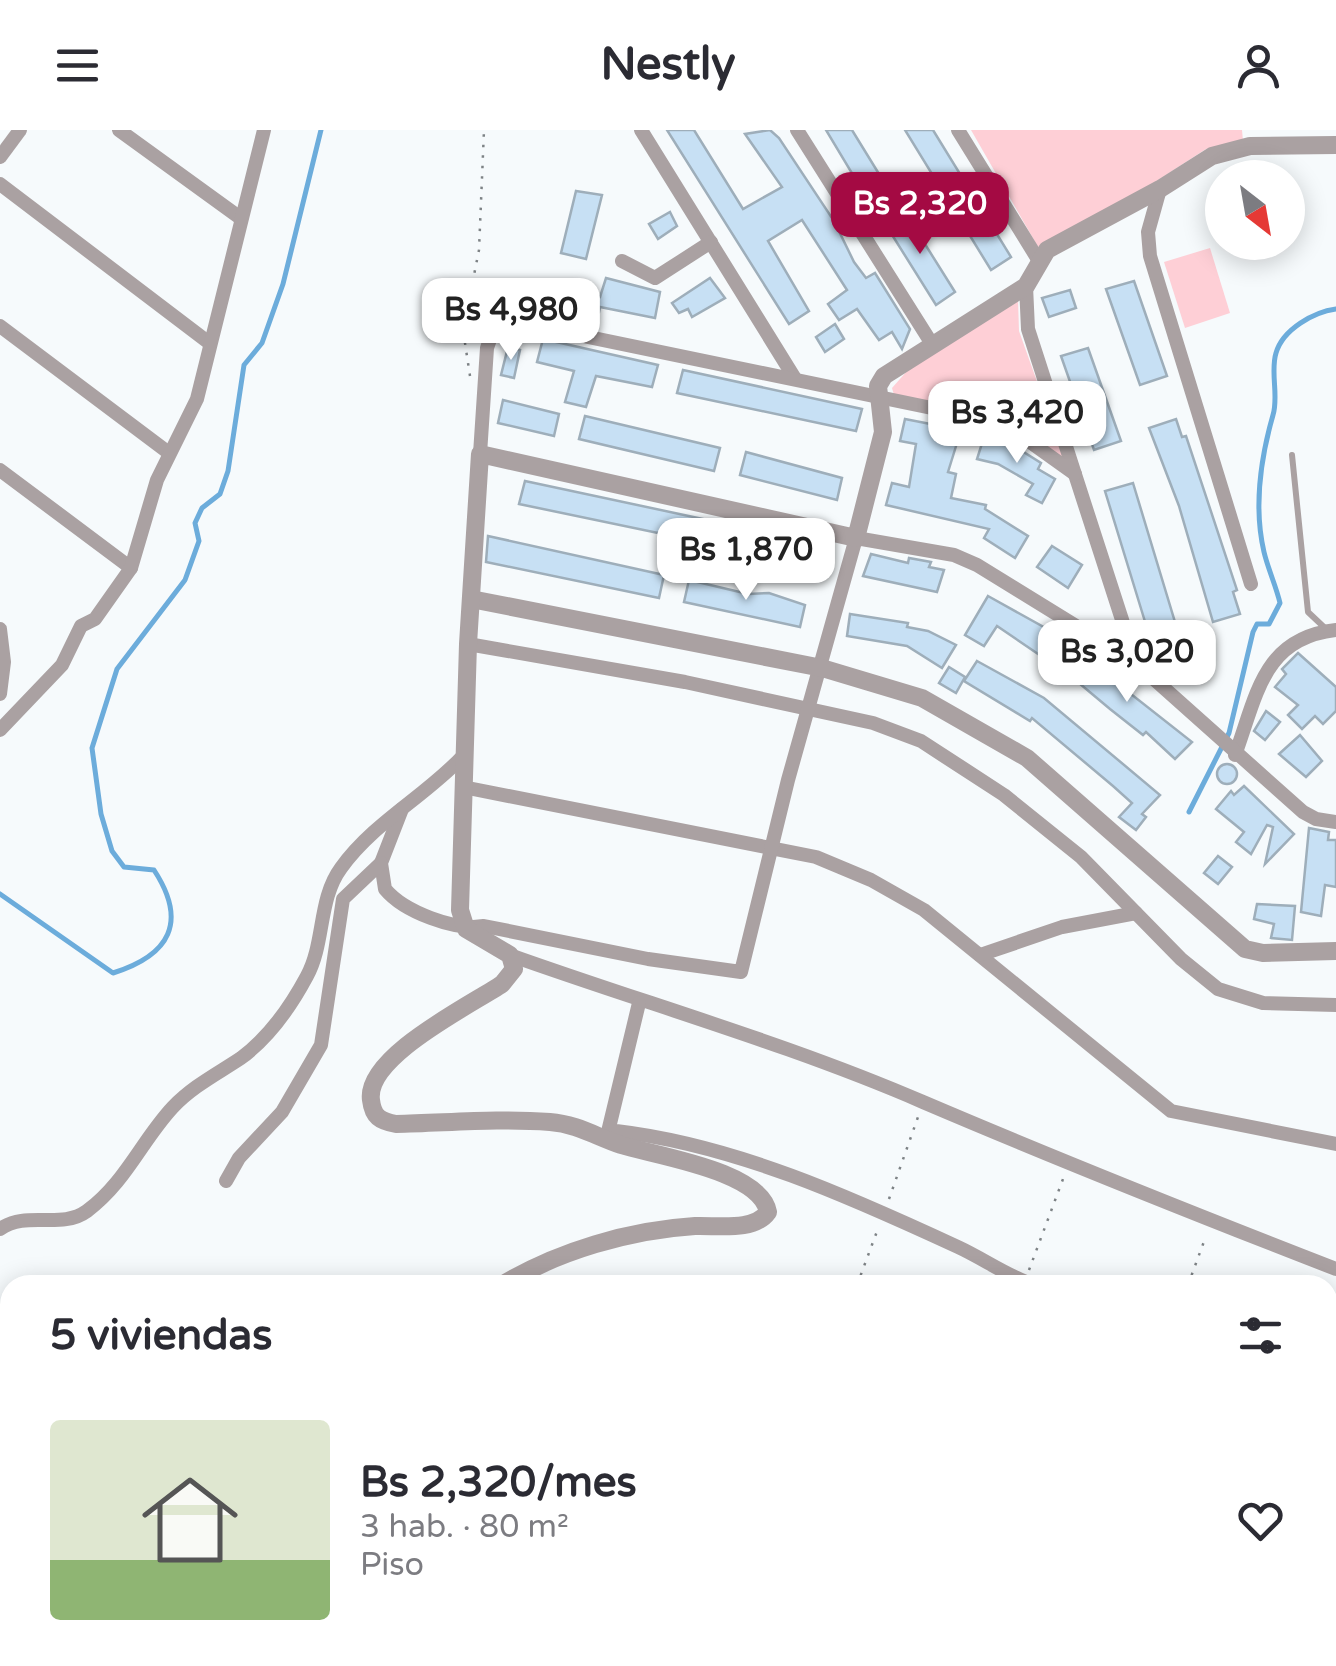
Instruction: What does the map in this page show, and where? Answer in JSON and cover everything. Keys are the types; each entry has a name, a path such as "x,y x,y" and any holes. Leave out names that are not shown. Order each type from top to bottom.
{"street":[{"path":"0,156 20,130"},
{"path":"119,130 239,217"},
{"path":"0,730 62,664 81,626 94,619 131,568 169,453 197,399 239,217 264,130"},
{"path":"642,130 794,377"},
{"path":"797,130 932,344"},
{"path":"958,130 1039,261"},
{"path":"1136,662 1028,329 1026,286 1047,250 1250,138 1336,145"},
{"path":"0,184 208,342"},
{"path":"1160,189 1148,232 1150,256 1252,584"},
{"path":"622,262 656,278 711,242"},
{"path":"466,929 484,926 648,960 741,972 883,432 878,386 884,376 1026,286"},
{"path":"466,929 460,893 470,599 487,348 494,325 506,320 794,377 881,401 1002,426 1076,474"},
{"path":"0,326 169,453"},
{"path":"480,454 966,559 1136,662 1235,755 1303,812 1316,820 1336,822"},
{"path":"0,470 131,568"},
{"path":"470,599 822,668 922,698 1027,758 1245,949 1263,953 1336,951"},
{"path":"1235,755 1261,686 1283,648 1294,639 1333,630"},
{"path":"0,631 0,694"},
{"path":"468,644 684,682 873,723 921,741 962,766 1081,857 1218,989 1263,1003 1336,1005"},
{"path":"0,1229 28,1218 62,1220 85,1213 136,1161 155,1127 176,1104 255,1046 308,975 339,870 464,755"},
{"path":"464,787 816,857 899,894 1171,1111 1336,1144"},
{"path":"226,1181 239,1158 282,1112 321,1045 343,900 381,863 402,809"},
{"path":"381,863 385,889 391,897 466,929 510,955 639,1002 730,1029 923,1102 1068,1164 1336,1269"},
{"path":"980,955 1062,927 1136,913"},
{"path":"510,955 514,970 502,984 384,1064 370,1092 375,1116 396,1124 550,1122 607,1136 614,1142 735,1180 759,1192 768,1212 755,1223 688,1227 602,1244 552,1260 522,1275"},
{"path":"607,1136 639,1002"},
{"path":"607,1136 616,1132 684,1142 782,1174 960,1248 1013,1275"}],"lane":[{"path":"1292,455 1308,612 1333,630"}],"path":[{"path":"471,386 463,330 479,250 484,130"},
{"path":"861,1275 923,1102"},
{"path":"1032,1275 1068,1164"},
{"path":"1192,1275 1212,1220"}],"shaded area":[{"path":"971,130 1242,130 1243,141 1206,149 1132,197 1038,247"},
{"path":"1205,250 1205,260 1214,260 1230,313 1185,328 1164,262"},
{"path":"1018,300 1019,331 1065,460 1006,418 894,395 892,388 907,371"}],"building":[{"path":"667,130 694,130 743,209 782,187 745,134 770,130 779,138 834,221 854,262 866,278 875,273 910,329 902,349 892,332 879,340 857,309 839,320 828,304 847,290 802,220 768,241 809,311 789,324"},
{"path":"826,130 852,130 887,187 868,200"},
{"path":"905,130 933,130 1011,257 991,270"},
{"path":"576,191 602,195 586,259 561,253"},
{"path":"903,209 955,292 936,305 884,222"},
{"path":"670,212 677,226 658,239 649,224"},
{"path":"606,278 660,292 655,318 600,307 599,312 533,302 536,285 600,297"},
{"path":"710,278 725,298 692,317 688,309 679,313 672,303"},
{"path":"1134,281 1167,376 1140,385 1106,289"},
{"path":"1070,290 1076,308 1049,317 1042,298"},
{"path":"835,324 844,339 825,352 816,337"},
{"path":"543,339 658,365 652,387 596,376 586,407 565,402 574,371 537,362"},
{"path":"508,347 520,350 514,378 501,375"},
{"path":"1088,348 1121,441 1094,450 1061,356"},
{"path":"683,370 862,409 856,431 677,393"},
{"path":"503,400 559,414 554,436 498,423"},
{"path":"585,416 720,448 714,471 579,439"},
{"path":"905,419 961,430 948,472 956,474 951,498 986,505 985,509 1028,536 1015,558 984,538 989,529 886,505 892,483 909,487 916,444 900,441"},
{"path":"1176,419 1182,437 1186,436 1237,590 1233,592 1240,614 1213,622 1179,506 1149,428"},
{"path":"984,437 1006,441 1041,463 1038,469 1055,479 1042,503 1026,495 1033,484 998,464 977,459"},
{"path":"746,452 842,478 837,500 740,475"},
{"path":"525,481 759,531 754,553 519,504"},
{"path":"1133,483 1181,642 1154,651 1105,491"},
{"path":"783,534 822,543 817,565 778,554"},
{"path":"488,536 664,575 659,598 486,562"},
{"path":"1052,546 1082,565 1068,588 1037,567"},
{"path":"871,554 908,563 909,558 931,562 929,567 944,570 937,592 863,576"},
{"path":"689,580 748,594 769,593 805,605 800,627 684,602"},
{"path":"988,596 1058,635 1044,658 997,626 984,646 965,635"},
{"path":"850,614 908,623 907,627 928,631 956,645 942,668 907,646 847,636"},
{"path":"1080,652 1111,671 1108,676 1192,742 1175,759 1146,732 1143,735 1110,709 1067,673"},
{"path":"1298,653 1336,687 1336,711 1323,724 1315,716 1302,729 1288,715 1298,705 1275,687 1286,674 1282,669"},
{"path":"1172,658 1188,671 1178,681 1163,668"},
{"path":"977,661 1044,698 1160,795 1142,814 1146,817 1136,830 1119,817 1132,803 1113,786 1032,718 1030,721 964,681"},
{"path":"949,667 965,677 956,693 939,683"},
{"path":"1266,711 1280,722 1265,740 1254,731"},
{"path":"1300,735 1322,761 1306,777 1279,754"},
{"path":"1227,764 1237,774 1227,784 1217,774"},
{"path":"1244,786 1294,834 1265,864 1273,827 1267,825 1251,854 1236,842 1244,832 1216,809 1231,791 1234,795"},
{"path":"1309,828 1329,832 1328,840 1336,840 1336,887 1325,885 1321,916 1301,912"},
{"path":"1218,856 1232,867 1218,884 1204,873"},
{"path":"1257,904 1295,906 1292,940 1271,938 1274,924 1254,919"}],"waterway":[{"path":"0,894 113,973 148,957 168,934 170,906 154,870 124,867 112,851 101,814 92,748 117,669 185,580 199,541 195,523 202,508 220,494 228,471 244,365 262,343 283,284 321,130"},
{"path":"1189,812 1229,733 1253,632 1257,624 1269,624 1280,603 1264,552 1259,517 1262,464 1275,408 1276,353 1285,336 1300,323 1336,309"}]}
